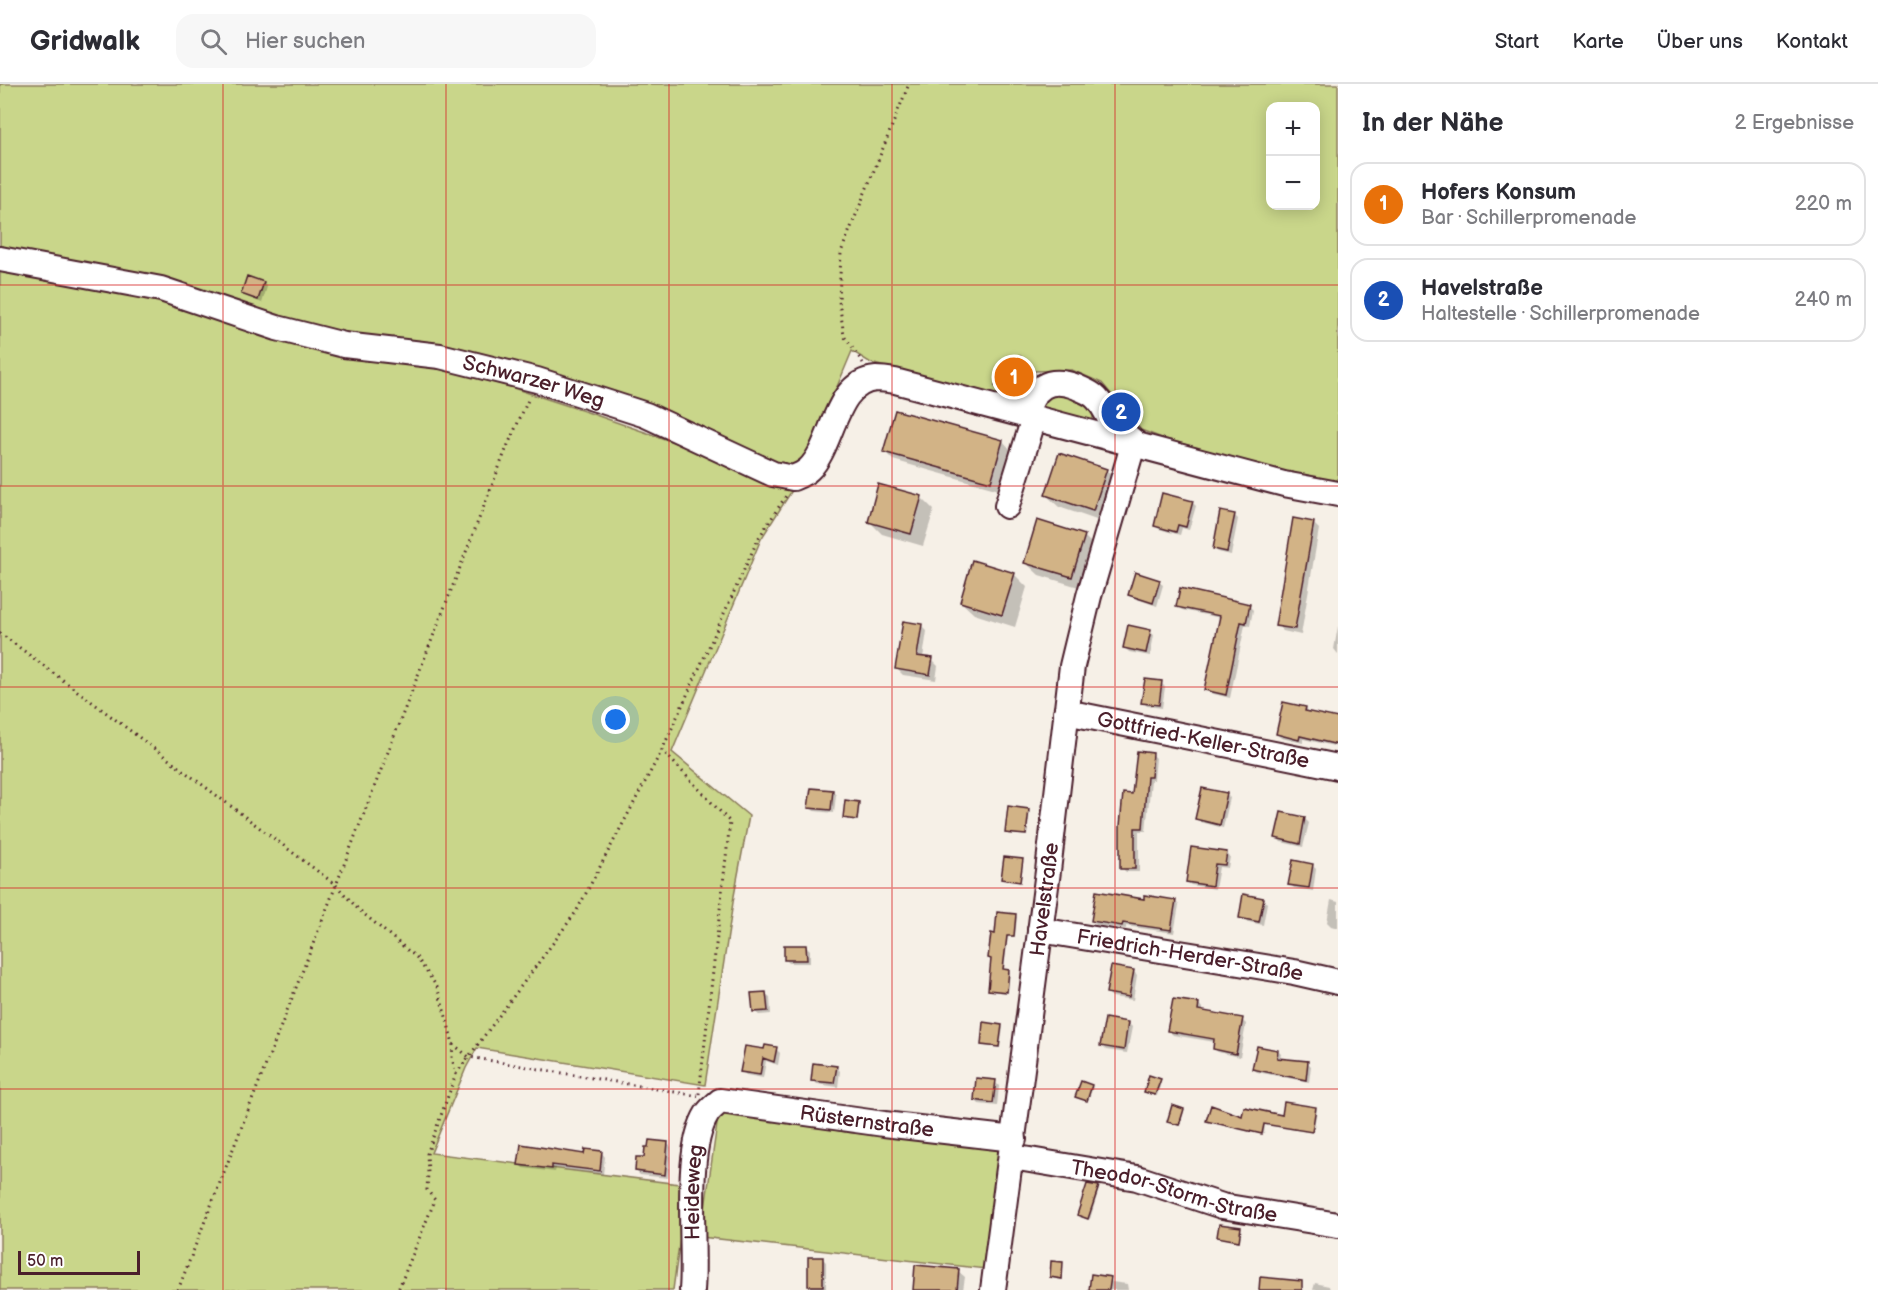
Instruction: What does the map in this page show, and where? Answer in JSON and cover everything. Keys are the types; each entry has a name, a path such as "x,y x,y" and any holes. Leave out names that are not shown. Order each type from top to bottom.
{"street":[{"name":"Schwarzer Weg","path":"0,260 161,289 277,328 344,345 440,356 537,380 646,415 773,474 793,478"},
{"path":"793,478 809,470 819,455 846,396 861,383 875,379 895,381 960,397 1284,484 1338,494"},
{"path":"1007,506 1022,414 1037,391 1045,385 1054,382 1072,385 1093,395 1113,424 1134,442"},
{"name":"Havelstraße","path":"993,1290 1077,640 1134,442"},
{"name":"Gottfried-Keller-Straße","path":"1066,712 1338,767"},
{"name":"Friedrich-Herder-Straße","path":"1040,930 1338,981"},
{"name":"Rüsternstraße","path":"709,1098 884,1124 1013,1148"},
{"name":"Heideweg","path":"692,1290 695,1156 700,1131 707,1114 709,1098"},
{"name":"Theodor-Storm-Straße","path":"1013,1148 1137,1178 1222,1206 1338,1226"}],"path":[{"path":"875,379 844,336 839,302 841,252 909,84"},
{"path":"178,1290 507,447 537,380"},
{"path":"398,1290 435,1200 427,1190 427,1154 456,1074 576,912 662,750 758,539 785,497 793,478"},
{"path":"0,633 336,885 358,909 417,958 436,987 453,1044 452,1058 456,1074"},
{"path":"453,1044 469,1057 709,1098 730,822 662,750"}],"green space":[{"path":"0,84 1338,84 1338,483 1283,472 1141,430 1102,383 1072,370 1034,371 1010,402 871,363 852,351 808,456 787,471 682,429 438,368 504,385 685,446 733,469 787,487 791,492 761,539 672,752 749,816 734,896 705,1085 477,1048 466,1068 431,1153 687,1185 673,1290 0,1290"},
{"path":"1046,394 1081,395 1094,413 1092,422 1040,409"},
{"path":"719,1110 846,1132 1002,1149 986,1269 701,1237"}],"building":[{"path":"247,276 264,282 258,300 241,294"},
{"path":"1020,356 1033,367 1008,396 1005,395 995,386"},
{"path":"895,410 1003,440 991,482 883,452"},
{"path":"1059,453 1107,469 1093,511 1045,495"},
{"path":"878,484 922,496 911,534 868,522"},
{"path":"1162,493 1193,501 1186,527 1178,525 1176,532 1154,526"},
{"path":"1220,511 1235,514 1227,552 1213,549"},
{"path":"1293,518 1314,522 1295,629 1275,626"},
{"path":"1037,520 1085,535 1072,577 1024,563"},
{"path":"972,560 1015,573 1002,615 960,602"},
{"path":"1135,572 1160,580 1153,603 1128,595"},
{"path":"1180,588 1250,604 1246,623 1241,622 1226,695 1204,690 1220,616 1176,607"},
{"path":"903,621 922,624 917,656 933,658 930,675 895,669"},
{"path":"1128,625 1151,630 1146,653 1123,648"},
{"path":"1145,679 1162,681 1159,705 1141,703"},
{"path":"1283,702 1306,707 1305,711 1338,718 1338,745 1300,736 1299,740 1276,734"},
{"path":"1137,751 1153,753 1151,777 1147,777 1143,828 1135,828 1135,869 1120,869 1123,793 1132,794"},
{"path":"811,788 833,790 831,810 808,808"},
{"path":"1202,788 1227,793 1220,825 1195,819"},
{"path":"845,800 859,802 857,820 843,818"},
{"path":"1008,806 1029,809 1026,835 1005,833"},
{"path":"1281,812 1305,817 1300,844 1275,838"},
{"path":"1191,847 1227,852 1225,865 1215,864 1212,886 1186,882"},
{"path":"1004,857 1023,859 1020,882 1001,879"},
{"path":"1293,860 1313,864 1309,888 1288,885"},
{"path":"1096,891 1144,899 1144,895 1176,900 1171,930 1091,921"},
{"path":"1243,894 1264,898 1259,922 1239,918"},
{"path":"997,912 1016,914 1014,936 1007,936 1003,969 1009,970 1007,992 988,990 991,959 988,958 991,933 995,934"},
{"path":"784,945 806,945 807,960 784,960"},
{"path":"1111,966 1134,970 1129,997 1106,993"},
{"path":"766,992 768,1011 753,1012 751,993"},
{"path":"1173,999 1199,1003 1198,1010 1243,1018 1236,1054 1213,1049 1214,1039 1167,1031"},
{"path":"1105,1018 1128,1022 1124,1050 1100,1046"},
{"path":"983,1022 1002,1025 999,1047 981,1045"},
{"path":"765,1045 777,1047 774,1062 763,1058 760,1075 740,1072 745,1046 764,1049"},
{"path":"1257,1046 1278,1050 1277,1058 1308,1061 1306,1080 1252,1069"},
{"path":"813,1063 837,1066 834,1083 811,1081"},
{"path":"1149,1075 1161,1079 1155,1095 1144,1092"},
{"path":"976,1078 996,1080 993,1103 974,1100"},
{"path":"1081,1081 1092,1085 1087,1101 1075,1097"},
{"path":"1284,1102 1316,1107 1312,1132 1264,1124 1262,1134 1206,1121 1211,1105 1242,1116 1244,1107 1282,1115"},
{"path":"1172,1105 1184,1109 1179,1125 1167,1122"},
{"path":"649,1140 668,1142 665,1175 635,1171 636,1157 644,1157 645,1147 648,1147"},
{"path":"521,1144 584,1154 585,1149 602,1151 600,1171 552,1165 552,1169 518,1165"},
{"path":"1087,1184 1099,1186 1088,1219 1077,1215"},
{"path":"1219,1224 1241,1227 1239,1241 1217,1237"},
{"path":"808,1257 823,1257 823,1286 808,1286"},
{"path":"1051,1261 1063,1262 1062,1279 1050,1277"},
{"path":"915,1265 959,1269 957,1290 913,1290"},
{"path":"1091,1274 1111,1277 1109,1290 1089,1290"},
{"path":"1260,1277 1302,1281 1302,1290 1259,1290"}],"place":[{"name":"Hofers Konsum","path":"1014,377"},
{"name":"Havelstraße","path":"1121,412"}]}
